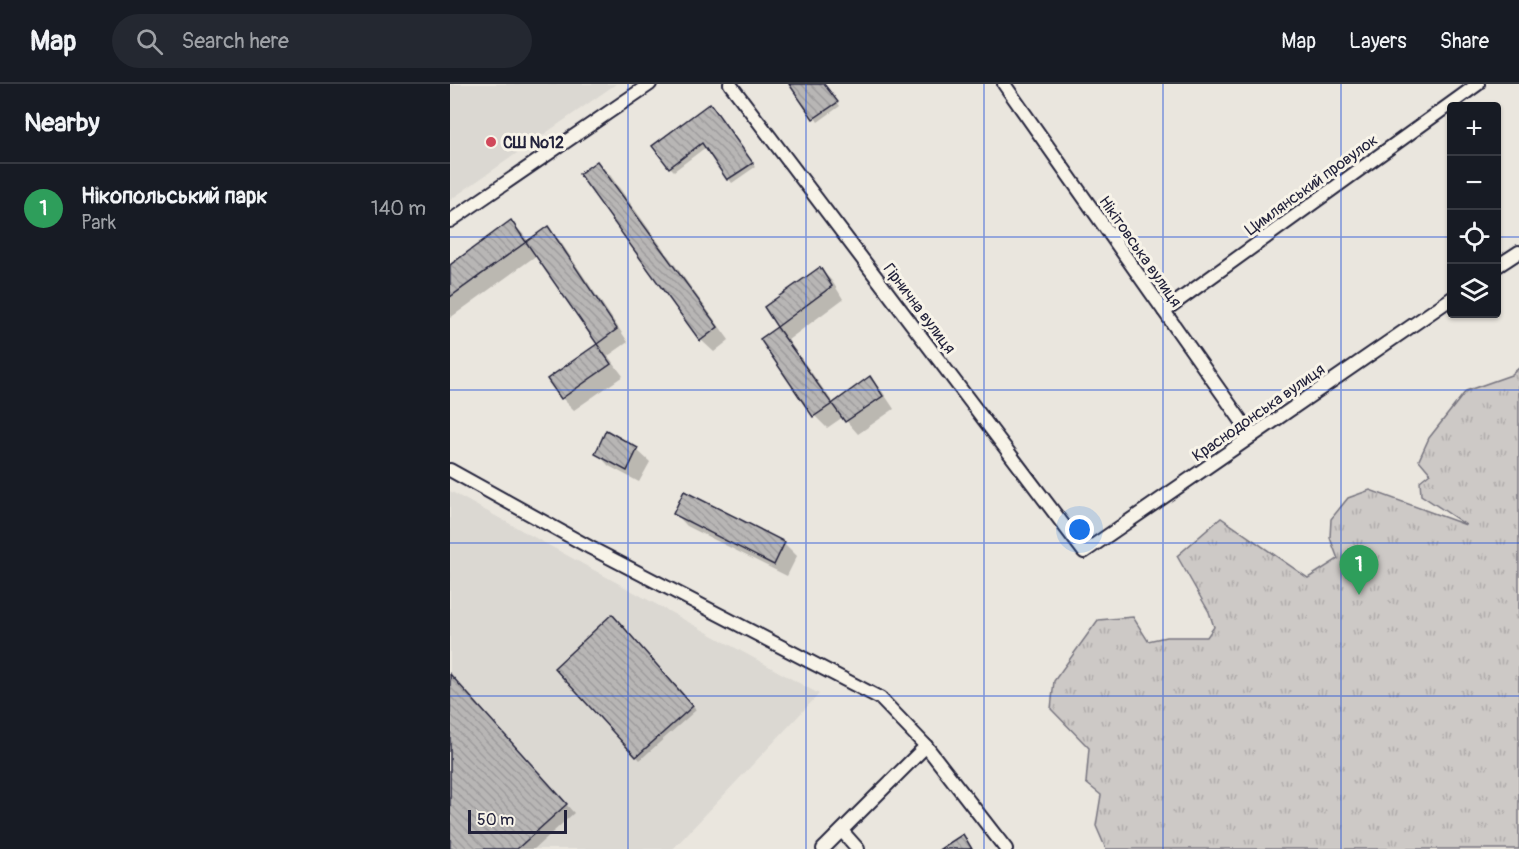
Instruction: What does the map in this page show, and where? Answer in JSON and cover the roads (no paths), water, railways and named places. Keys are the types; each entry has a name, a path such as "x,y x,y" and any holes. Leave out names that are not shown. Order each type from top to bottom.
{"street":[{"path":"450,221 650,84"},
{"name":"Гірнична вулиця","path":"730,84 1084,552"},
{"name":"Нікітовська вулиця","path":"1004,84 1252,436"},
{"name":"Цимлянський провулок","path":"1164,311 1478,84"},
{"path":"1501,264 1519,252"},
{"name":"Краснодонська вулиця","path":"1084,552 1447,301"},
{"path":"450,470 591,548 879,698 926,746 1006,849"},
{"path":"823,849 926,746"},
{"path":"842,831 858,849"}],"place":[{"name":"СШ №12","path":"491,142"},
{"name":"Нікопольський парк","path":"1359,595"}]}
